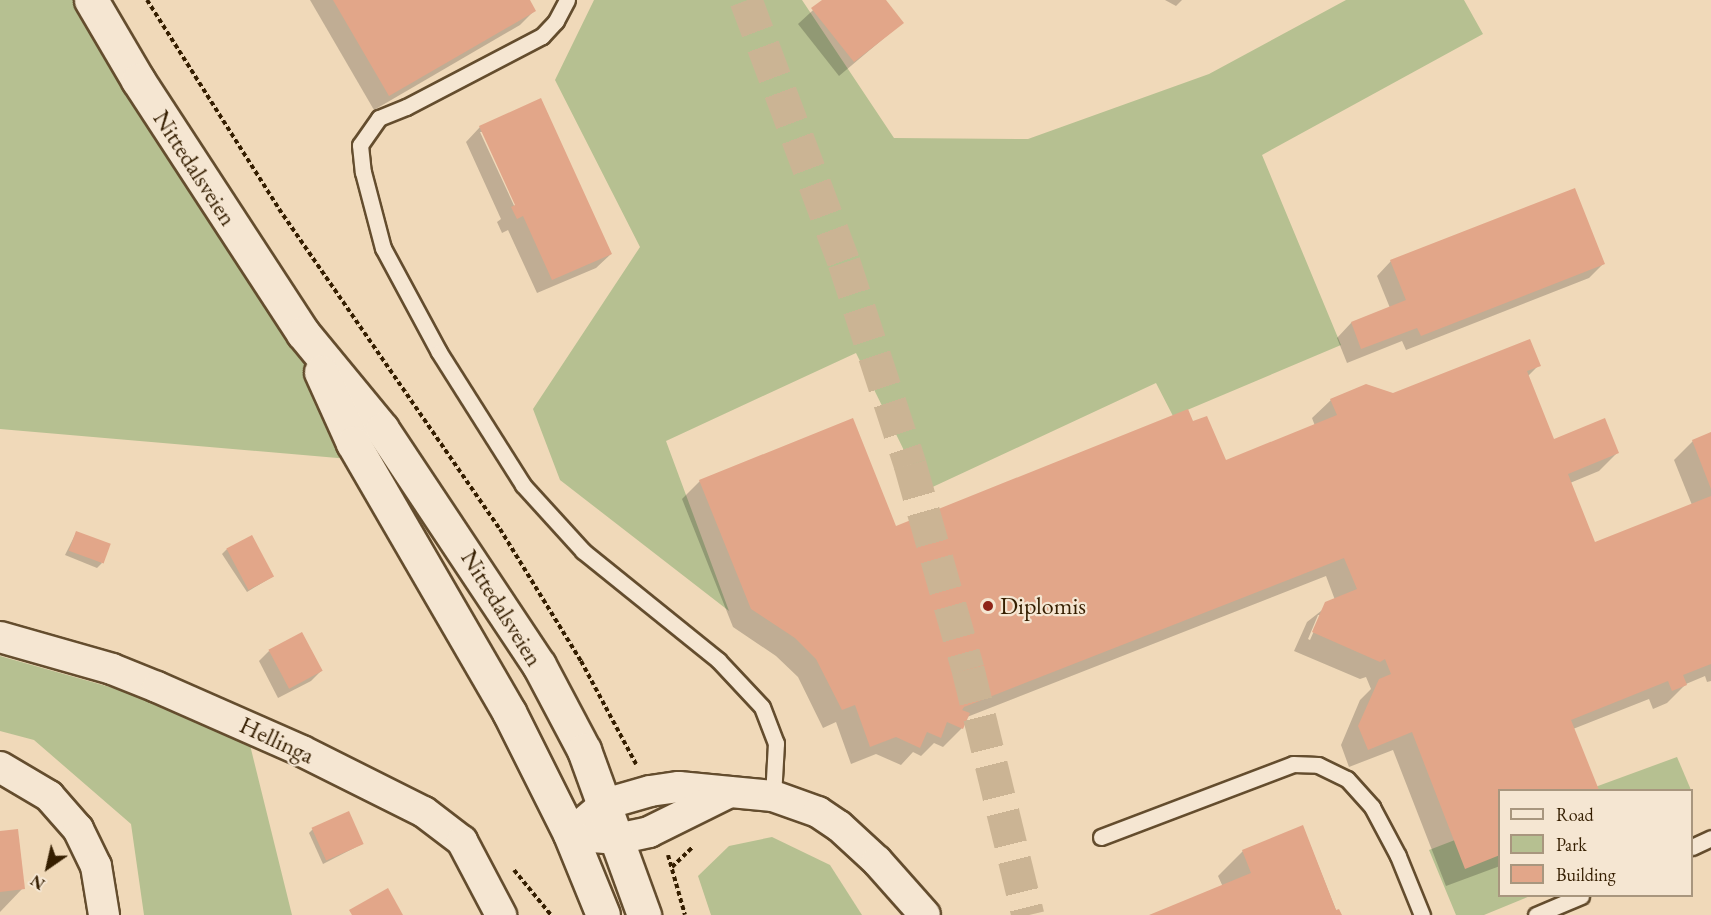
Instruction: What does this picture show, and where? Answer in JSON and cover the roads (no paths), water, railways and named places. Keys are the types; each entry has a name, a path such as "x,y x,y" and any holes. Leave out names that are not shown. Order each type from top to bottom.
{"main road":[{"name":"Nittedalsveien","path":"91,0 138,80 303,333 382,429 514,624 584,750 644,915"},
{"name":"Nittedalsveien","path":"303,333 353,443 474,649 570,834 603,915"}],"street":[{"name":"Hellinga","path":"0,637 112,669 157,687 302,751 424,812 462,841 501,915"},
{"path":"0,767 33,784 66,812 96,866 104,915"},
{"path":"570,834 605,804 679,787 773,796 818,813 839,826 877,861 925,915"},
{"path":"570,834 617,839 662,827 730,792"}],"lane":[{"path":"567,0 556,21 542,36 379,118 372,125 360,145 383,248 439,352 523,485 583,551 718,660 762,707 776,743 773,796"},
{"path":"1101,837 1293,764 1318,765 1347,779 1372,807 1398,855 1422,915"},
{"path":"1693,847 1711,838"},
{"path":"1536,915 1579,897"}],"tunnel":[{"path":"746,0 844,262 910,464 968,669 1028,915"}],"place":[{"name":"Diplomis","path":"988,606"}]}
